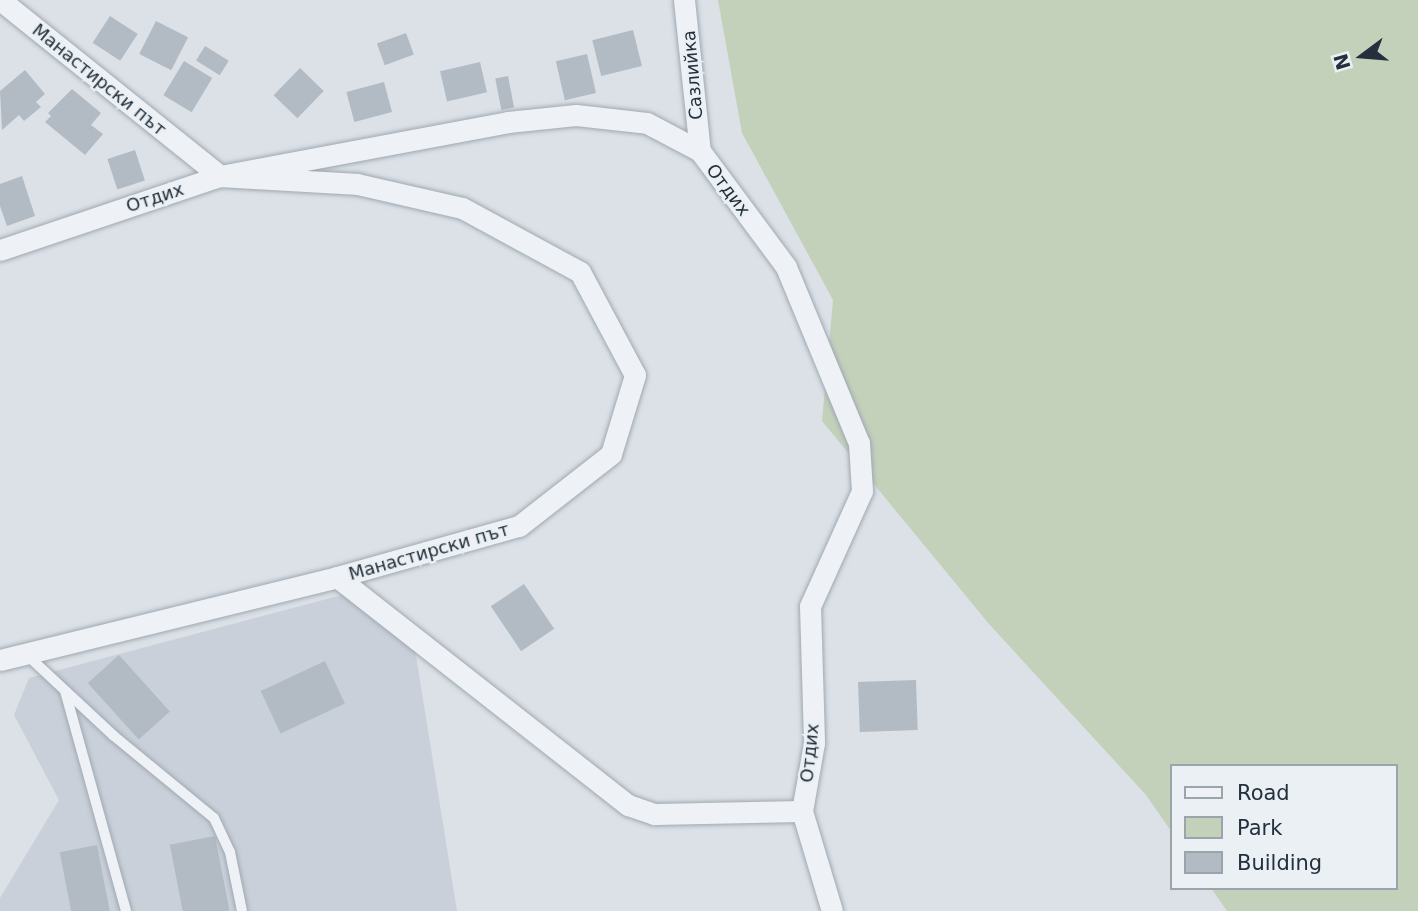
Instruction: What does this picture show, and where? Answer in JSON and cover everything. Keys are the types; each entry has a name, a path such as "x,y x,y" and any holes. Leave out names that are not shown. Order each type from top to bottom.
{"street":[{"name":"Манастирски път","path":"0,0 220,176 357,184 461,208 580,272 635,375 611,454 519,526 337,578 0,660"},
{"name":"Сазлийка","path":"684,0 699,151"},
{"name":"Отдих","path":"0,250 220,176 509,122 576,115 647,123 699,151 786,267 859,443 862,491 810,606 814,743 802,811 832,911"},
{"path":"337,578 628,805 654,814 802,811"}],"lane":[{"path":"26,654 214,818 230,852 242,911"},
{"path":"64,689 126,911"}],"shaded area":[{"path":"353,592 414,643 457,911 0,911 0,898 59,800 14,715 29,678"}],"green space":[{"path":"718,0 1418,0 1418,911 1227,911 1212,890 1397,890 1397,764 1170,764 1170,830 1146,795 989,624 822,421 833,300 742,133"}],"building":[{"path":"110,16 138,34 120,61 93,43"},
{"path":"156,21 188,37 171,70 139,54"},
{"path":"633,30 642,66 601,76 592,40"},
{"path":"406,33 414,55 385,65 377,44"},
{"path":"205,46 229,61 220,75 196,60"},
{"path":"587,54 596,93 565,100 556,61"},
{"path":"184,61 212,78 192,112 163,95"},
{"path":"480,62 487,92 447,101 440,71"},
{"path":"300,68 324,91 297,118 274,95"},
{"path":"25,70 45,94 36,102 41,107 24,121 19,115 2,130 0,91"},
{"path":"508,76 514,107 501,110 495,78"},
{"path":"384,82 392,112 354,122 346,92"},
{"path":"72,89 101,113 91,125 103,134 85,155 45,122 51,116 48,113"},
{"path":"135,150 145,180 117,189 107,159"},
{"path":"22,176 35,216 7,226 0,206 0,184"},
{"path":"524,584 554,629 521,651 491,606"},
{"path":"119,655 170,711 139,740 88,683"},
{"path":"325,661 345,704 281,734 261,691"},
{"path":"916,680 918,730 860,732 858,682"},
{"path":"215,836 230,911 183,911 170,845"},
{"path":"97,845 110,911 71,911 60,852"}]}
